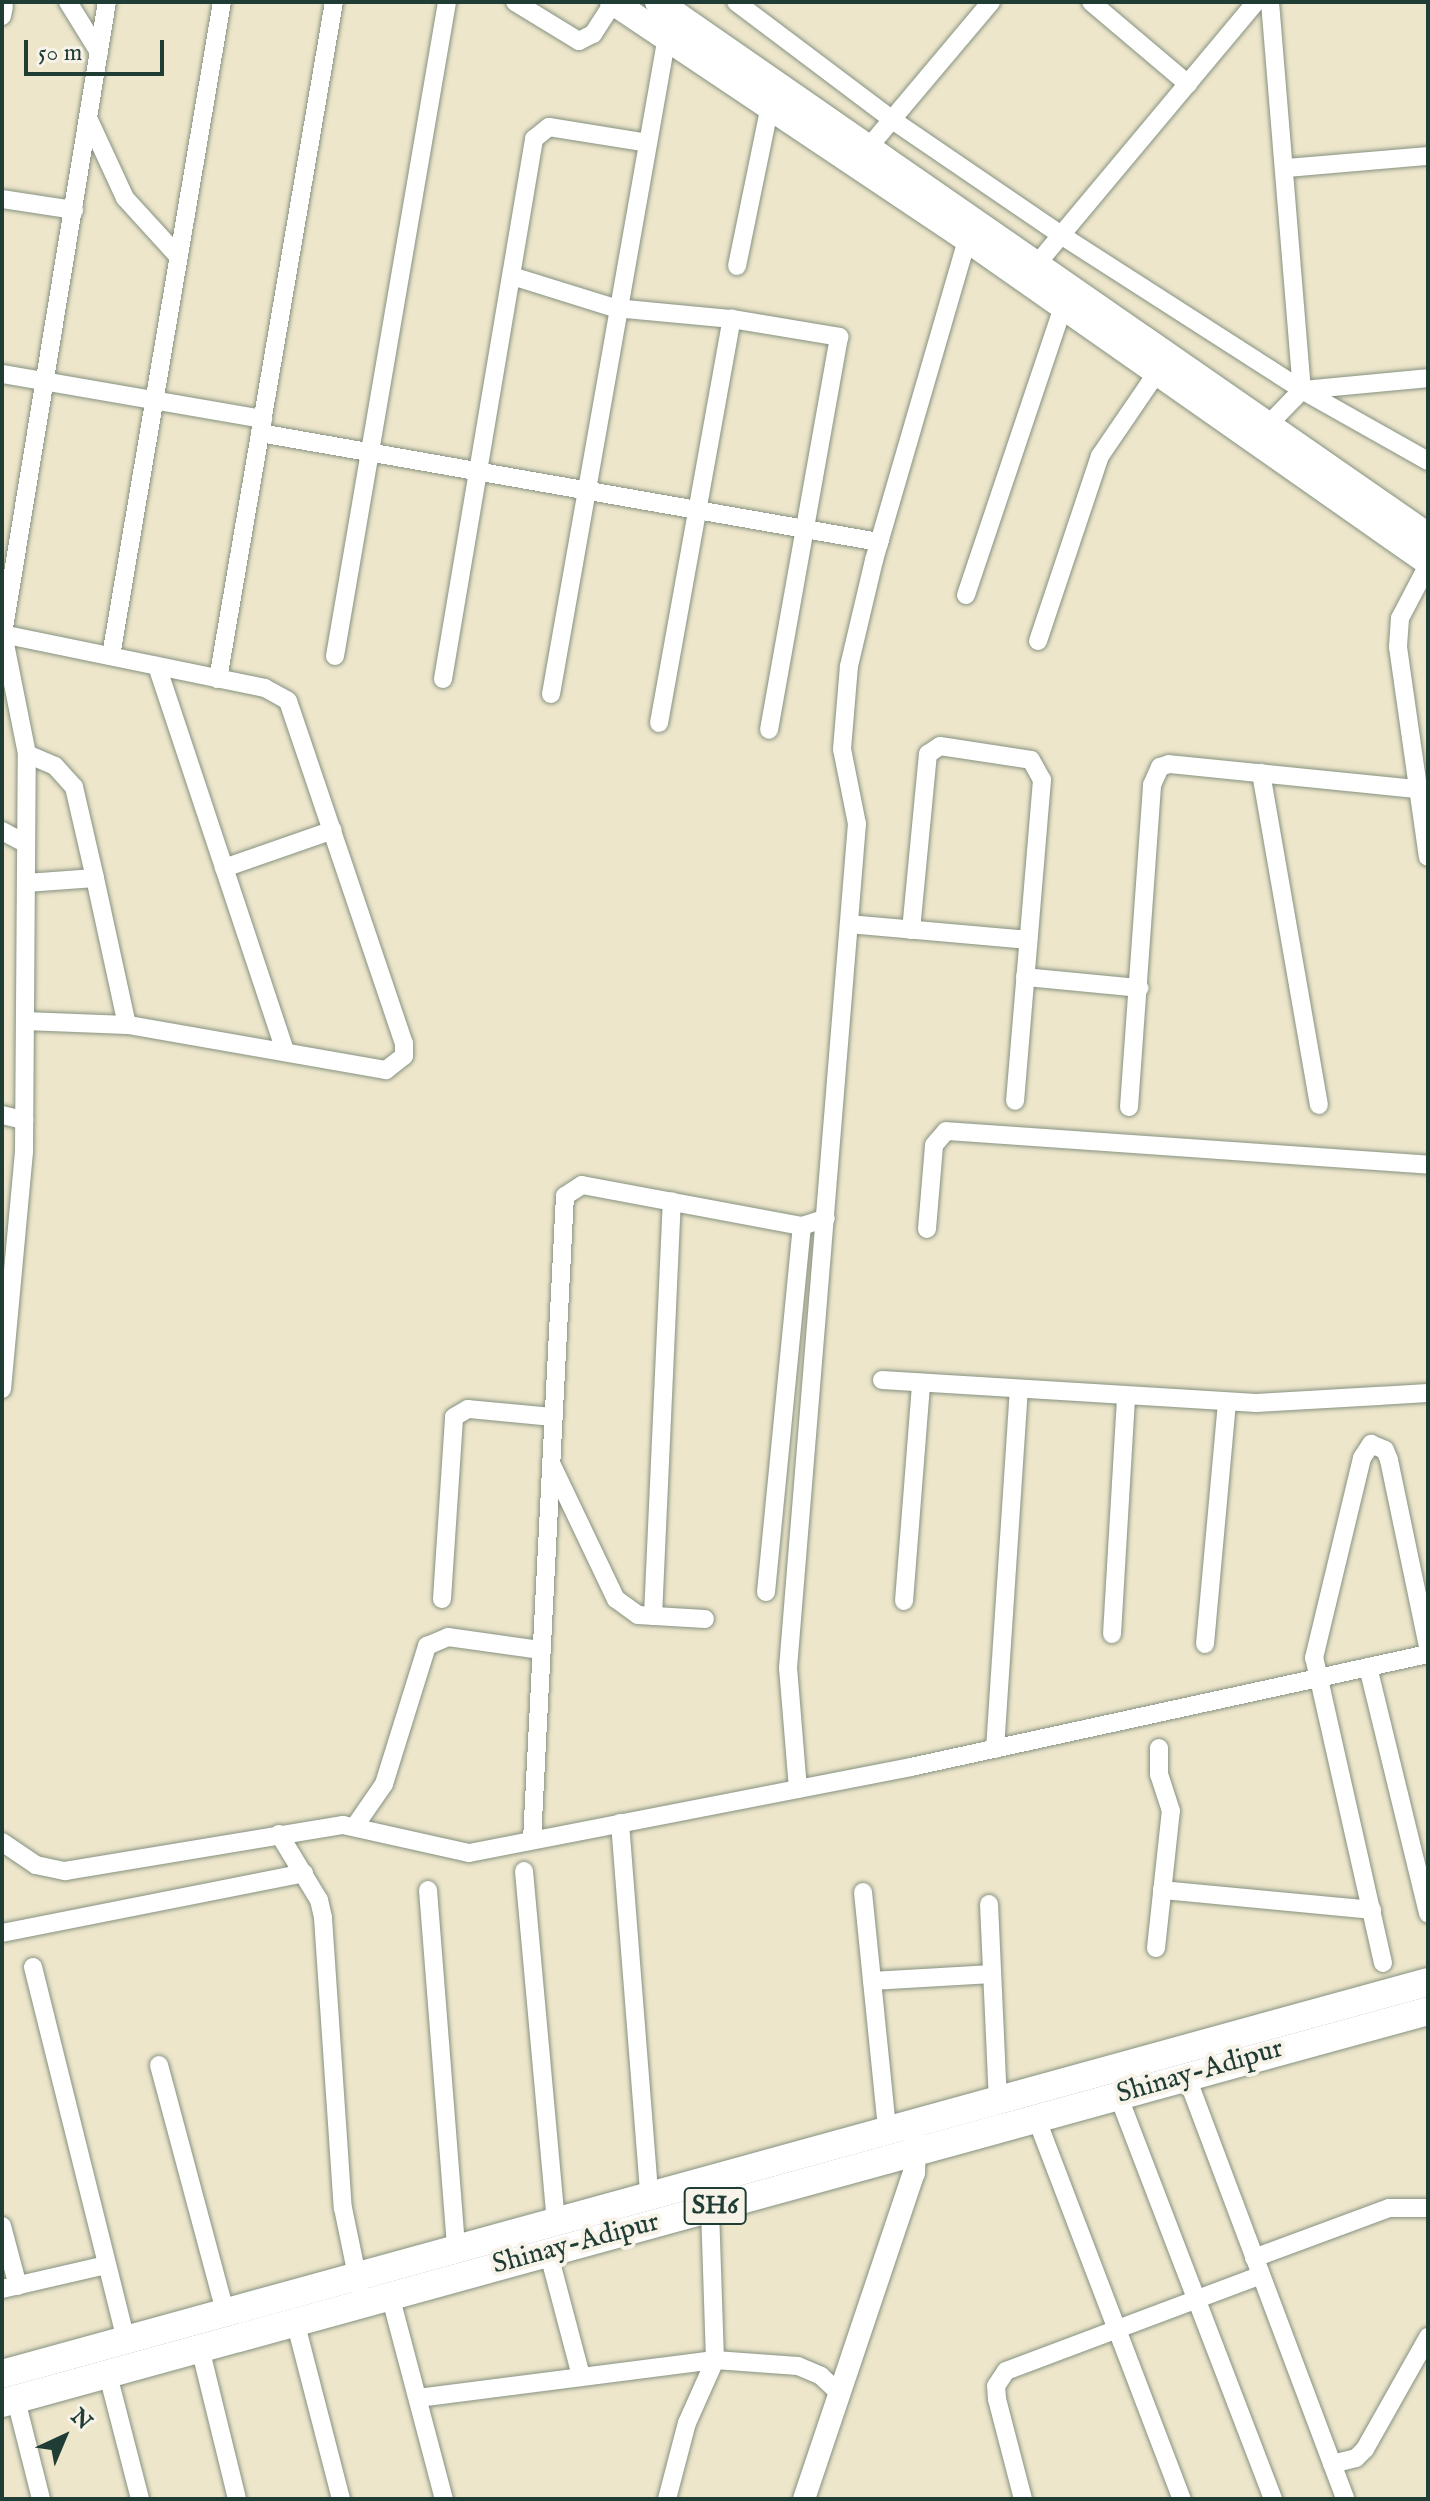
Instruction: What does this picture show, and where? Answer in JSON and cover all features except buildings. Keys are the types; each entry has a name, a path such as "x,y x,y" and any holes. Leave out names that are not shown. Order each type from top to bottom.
{"main road":[{"path":"614,2 967,239 1062,309 1428,563"},
{"path":"658,2 1428,536"},
{"name":"Shinay-Adipur","path":"2,2374 225,2312 370,2290 548,2251 710,2207 998,2100 1428,1982"},
{"name":"Shinay-Adipur","path":"9,2402 295,2321 370,2290 456,2248 556,2220 905,2133 1037,2120 1186,2075 1428,2011"}],"street":[{"path":"68,2 99,52"},
{"path":"2,1389 5,1321 24,1120 27,754 3,634 107,2"},
{"path":"111,656 222,2"},
{"path":"218,679 334,2"},
{"path":"335,656 447,2"},
{"path":"515,2 579,41 593,34 614,2"},
{"path":"736,2 891,119 1064,237 1302,390 1428,461"},
{"path":"868,148 991,2"},
{"path":"1091,2 1188,84"},
{"path":"1036,265 1064,237 1256,2"},
{"path":"1270,2 1287,168 1302,390"},
{"path":"551,694 615,308 667,36"},
{"path":"737,266 770,105"},
{"path":"89,120 125,198 178,256"},
{"path":"443,679 538,132 549,127 648,143"},
{"path":"1287,168 1428,156"},
{"path":"2,199 74,210"},
{"path":"798,1789 788,1668 857,824 842,749 849,666 879,542 967,239"},
{"path":"512,276 615,308 732,319 839,337 769,730"},
{"path":"966,595 1062,309"},
{"path":"659,723 732,319"},
{"path":"2,374 154,400 370,454 879,542"},
{"path":"1038,641 1100,456 1156,374"},
{"path":"1268,425 1302,390 1428,378"},
{"path":"1428,563 1400,618 1398,647 1428,857"},
{"path":"3,634 265,688 288,701 404,1043 404,1056 386,1070 285,1050 127,1025 25,1021"},
{"path":"157,666 285,1050"},
{"path":"911,930 926,762 940,746 1019,755 1039,769 1015,1101"},
{"path":"27,754 55,766 74,787 127,1025"},
{"path":"1129,1107 1154,775 1169,764 1417,789"},
{"path":"1261,773 1319,1105"},
{"path":"224,868 333,830"},
{"path":"2,831 26,844"},
{"path":"26,883 95,878"},
{"path":"849,924 1028,940"},
{"path":"1025,977 1139,988"},
{"path":"2,1115 24,1120"},
{"path":"927,1229 934,1145 946,1131 1428,1165"},
{"path":"532,1840 565,1196 582,1185 802,1226 826,1218"},
{"path":"653,1616 672,1201"},
{"path":"766,1592 802,1226"},
{"path":"882,1380 1227,1402 1298,1403 1428,1393"},
{"path":"904,1601 921,1383"},
{"path":"995,1749 1019,1391"},
{"path":"1112,1634 1126,1397"},
{"path":"1205,1644 1227,1402"},
{"path":"442,1599 454,1417 468,1409 552,1417"},
{"path":"1383,1963 1317,1678 1316,1639 1362,1458 1371,1444 1385,1450 1389,1460 1428,1646"},
{"path":"550,1460 616,1599 638,1615 705,1619"},
{"path":"355,1826 384,1784 427,1646 448,1637 541,1650"},
{"path":"2,1842 36,1865 65,1871 279,1834 355,1826 469,1853 995,1749 1428,1654"},
{"path":"1368,1667 1428,1914"},
{"path":"1156,1948 1171,1811 1159,1775 1159,1748"},
{"path":"620,1823 649,2195"},
{"path":"279,1834 304,1873 323,1918 343,2208 370,2290 418,2398 444,2499"},
{"path":"524,1871 556,2220"},
{"path":"2,1933 304,1873"},
{"path":"428,1890 456,2248"},
{"path":"1162,1890 1372,1910"},
{"path":"804,2499 914,2173 872,1981 863,1892"},
{"path":"989,1904 998,2100"},
{"path":"33,1967 126,2340"},
{"path":"872,1981 992,1974"},
{"path":"159,2065 225,2312"},
{"path":"1186,2075 1345,2499"},
{"path":"1118,2095 1273,2499"},
{"path":"1037,2120 1182,2499"},
{"path":"667,2499 687,2423 715,2360 710,2207"},
{"path":"1023,2499 997,2399 1000,2377 1014,2366 1196,2299 1258,2267 1389,2208 1428,2208"},
{"path":"2,2226 10,2288 106,2265"},
{"path":"548,2251 581,2376"},
{"path":"295,2321 341,2499"},
{"path":"1332,2464 1356,2458 1365,2449 1428,2337"},
{"path":"200,2348 237,2499"},
{"path":"418,2398 715,2360 798,2366 821,2376 840,2394"},
{"path":"108,2375 140,2499"},
{"path":"9,2402 41,2499"}]}
